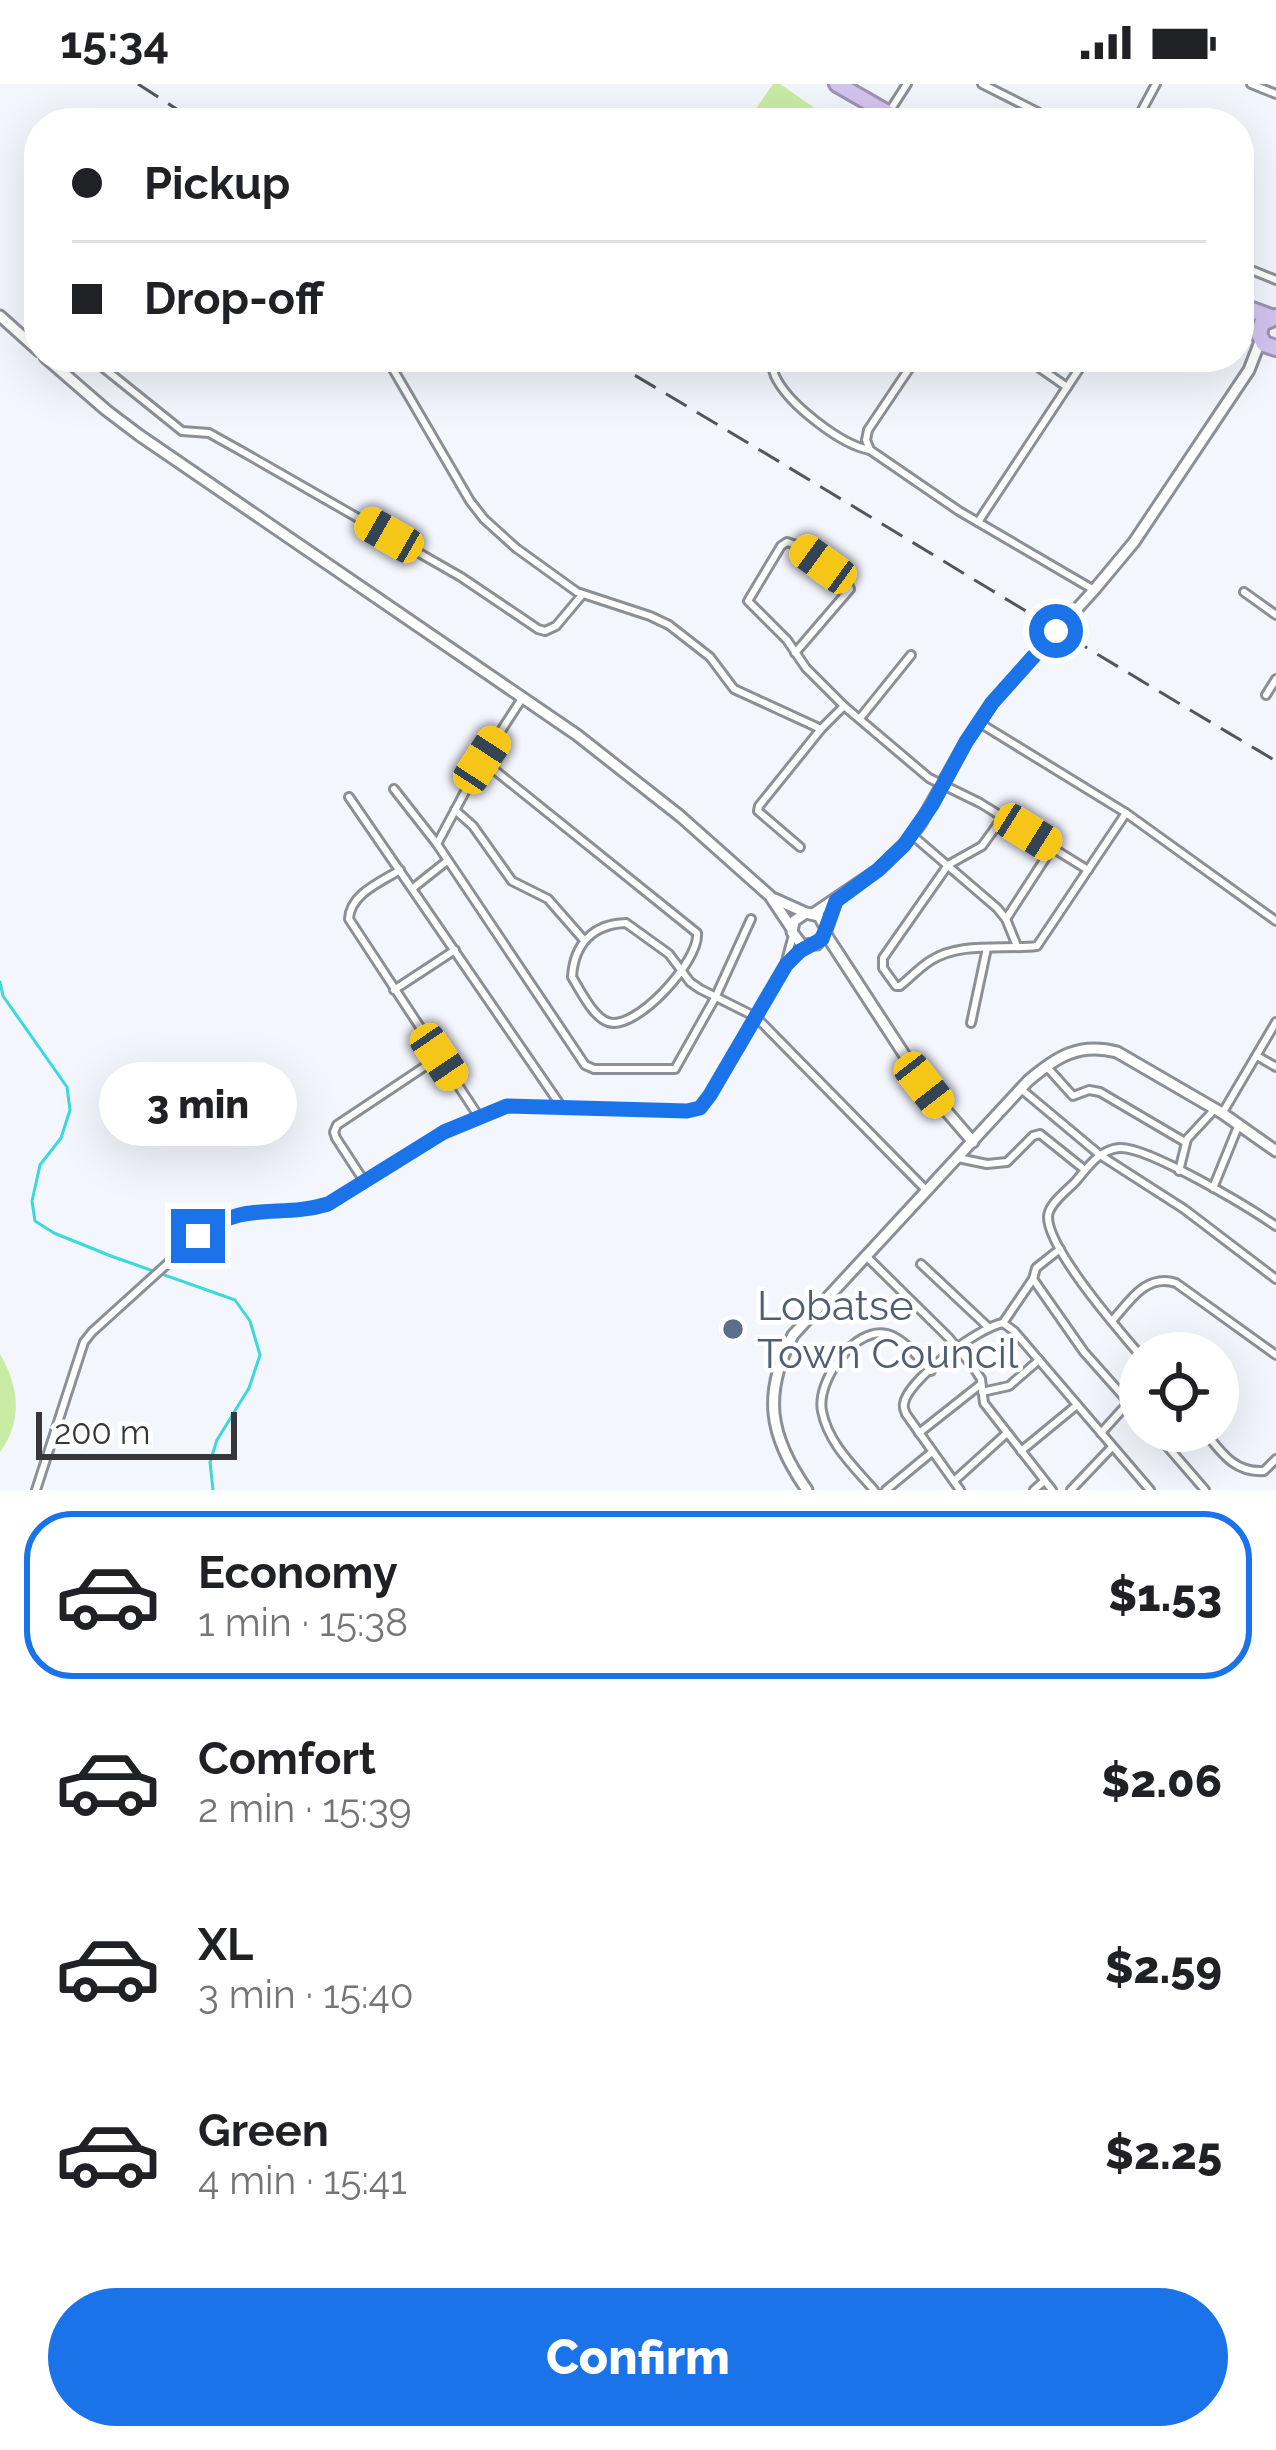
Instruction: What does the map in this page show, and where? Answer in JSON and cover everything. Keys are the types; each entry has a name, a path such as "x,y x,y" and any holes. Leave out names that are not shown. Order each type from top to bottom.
{"highway":[{"path":"837,84 870,108"},
{"path":"1267,325 1275,348"}],"main road":[{"path":"0,316 24,338"},
{"path":"1254,358 1267,325"},
{"path":"63,372 157,447 577,735 680,816 770,896 796,941 839,958"},
{"path":"792,932 799,916 836,901 878,870 912,835 979,722 1133,542 1248,372"},
{"path":"770,896 819,916 839,958 924,1085 973,1142"},
{"path":"810,946 818,944 836,901"},
{"path":"807,1490 784,1456 772,1388 793,1335 1046,1066 1078,1049 1102,1048 1130,1058 1276,1151"},
{"path":"956,1123 984,1129"},
{"path":"956,1123 958,1158"}],"street":[{"path":"982,84 1029,108"},
{"path":"1251,84 1276,94"},
{"path":"109,372 182,430 209,433 244,452 461,577 538,629 556,626 582,595"},
{"path":"395,372 470,501 516,548 582,595 669,625 710,658 734,689 821,729"},
{"path":"774,372 796,403 848,442 871,450 978,522 1094,590"},
{"path":"871,450 868,430 907,372"},
{"path":"1046,372 1067,387"},
{"path":"978,522 1077,372"},
{"path":"796,653 850,589 848,582 787,542 748,601 787,640 806,668 924,774 1088,870"},
{"path":"1244,592 1276,615"},
{"path":"860,718 911,655"},
{"path":"1267,694 1276,679"},
{"path":"437,844 523,697"},
{"path":"800,848 758,811 844,706"},
{"path":"979,722 1126,813 1276,921"},
{"path":"482,760 694,929 698,943 683,973 650,1004 624,1021 607,1022 597,1014 572,977 572,968 583,939 604,927 626,923 669,954 683,973 691,982 756,1018 927,1191"},
{"path":"394,790 437,844 587,1067 673,1070 715,998 751,919"},
{"path":"349,797 561,1106"},
{"path":"454,810 478,832 512,881 548,899 583,939"},
{"path":"1003,817 982,846 948,865 883,958 883,968 898,987 933,958 958,951 1032,947 1041,942 1126,813"},
{"path":"912,835 997,908 1017,946"},
{"path":"1006,919 1052,848"},
{"path":"413,888 447,861"},
{"path":"400,870 358,897 348,914 478,1117"},
{"path":"37,1490 81,1348 92,1332 209,1227 231,1216 323,1206 432,1138 507,1106 694,1110 710,1095 786,965 792,932"},
{"path":"786,965 810,946"},
{"path":"971,1023 987,948"},
{"path":"394,990 455,950"},
{"path":"1179,1171 1185,1142 1219,1111 1276,1022"},
{"path":"1256,1056 1276,1067"},
{"path":"364,1183 336,1138 337,1125 439,1057"},
{"path":"1046,1066 1073,1096 1100,1092 1185,1142"},
{"path":"1021,1089 1100,1155 1169,1199 1276,1279"},
{"path":"1213,1188 1240,1124"},
{"path":"958,1158 986,1164 1007,1162 1040,1134 1085,1170"},
{"path":"1121,1332 1060,1249 1048,1221 1048,1213 1100,1155 1128,1148 1213,1188 1276,1226"},
{"path":"1003,1323 1036,1268 1060,1249"},
{"path":"866,1256 979,1375 984,1403 1052,1490"},
{"path":"921,1264 987,1326"},
{"path":"1033,1279 1084,1352 1119,1391"},
{"path":"1112,1321 1141,1290 1167,1280 1276,1355"},
{"path":"960,1490 906,1414 904,1404 955,1346 987,1326 1003,1323 1014,1330 1150,1490"},
{"path":"874,1490 846,1458 827,1426 821,1398 826,1380 855,1342 875,1334 896,1339 931,1371"},
{"path":"919,1433 981,1388 1003,1389 1040,1360"},
{"path":"1021,1451 1077,1405"},
{"path":"1101,1432 1119,1413"},
{"path":"954,1481 1007,1433"},
{"path":"1071,1490 1112,1447"},
{"path":"886,1490 932,1452"},
{"path":"1172,1452 1205,1490"},
{"path":"1221,1452 1243,1469 1264,1471 1276,1459"},
{"path":"1034,1490 1044,1481"}],"green space":[{"path":"773,84 780,84 815,108 756,108"},
{"path":"0,1354 16,1403 12,1428 0,1452"}],"waterway":[{"path":"0,982 3,996 67,1087 70,1110 61,1138 40,1165 32,1201 35,1221 111,1256 235,1300 250,1321 260,1355 249,1388 217,1440 210,1462 213,1490"}],"railway":[{"path":"138,84 175,108"},
{"path":"629,372 1276,761"}],"place":[{"name":"Lobatse Town Council","path":"733,1329"}],"route":[{"path":"198,1236 231,1216 328,1204 444,1132 507,1106 700,1108 786,965 822,939 836,901 904,845 992,703 1056,631"}]}
